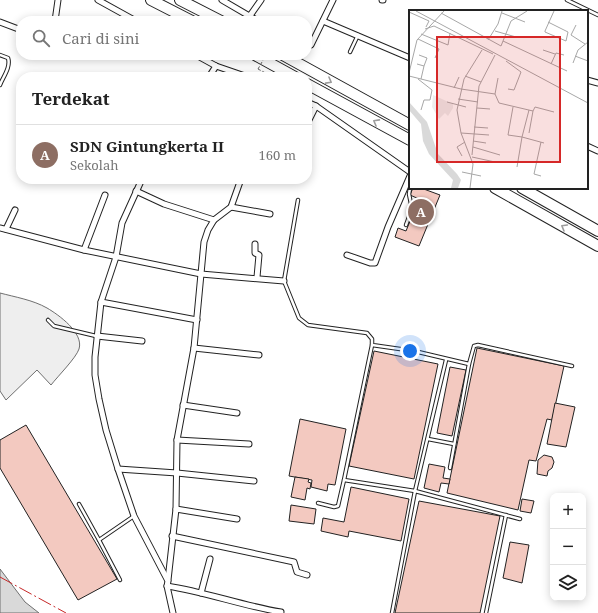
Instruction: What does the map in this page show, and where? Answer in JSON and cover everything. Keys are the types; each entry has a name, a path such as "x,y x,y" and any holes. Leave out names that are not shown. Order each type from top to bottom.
{"highway":[{"path":"151,0 182,16"},
{"path":"180,0 211,16"},
{"path":"264,60 286,72"},
{"path":"292,60 409,125"},
{"path":"312,87 409,139"},
{"path":"497,189 598,246"},
{"path":"524,189 598,231"}],"street":[{"path":"56,16 58,0"},
{"path":"98,0 127,16"},
{"path":"222,0 247,16"},
{"path":"250,16 261,0"},
{"path":"312,43 333,0"},
{"path":"323,21 409,58"},
{"path":"0,22 16,28"},
{"path":"205,60 216,66 233,72"},
{"path":"212,72 216,66"},
{"path":"588,80 598,83"},
{"path":"312,104 409,171"},
{"path":"312,114 316,106"},
{"path":"588,146 598,151"},
{"path":"347,255 370,263 375,263 388,227 409,178"},
{"path":"140,184 122,223 116,257 101,302 94,358 99,399 118,470 134,516 168,584 243,605 281,612"},
{"path":"173,613 168,584 176,509 177,440 194,348 204,242 208,230 214,220 231,207 239,184"},
{"path":"136,191 164,204 214,220"},
{"path":"84,250 105,195"},
{"path":"231,207 270,214"},
{"path":"6,229 15,210"},
{"path":"0,228 84,250 201,274 284,280"},
{"path":"255,244 254,253 259,255 257,277"},
{"path":"101,302 197,320"},
{"path":"97,336 142,341"},
{"path":"194,348 259,355"},
{"path":"184,405 237,413"},
{"path":"177,440 248,444"},
{"path":"118,470 177,473 254,481"},
{"path":"176,509 237,519"},
{"path":"172,536 294,562 297,572 307,575"},
{"path":"201,593 204,573 210,559"}],"lane":[{"path":"567,0 588,10"},
{"path":"588,10 598,15"},
{"path":"350,52 358,35"},
{"path":"0,55 8,58 9,62 0,85"},
{"path":"406,225 412,209 409,194 410,189"},
{"path":"298,200 284,280 299,318 302,322 308,325 367,333 372,339 338,506 334,507 318,503"},
{"path":"48,320 54,326 97,336"},
{"path":"372,345 414,351 446,360 469,364"},
{"path":"450,468 469,364 474,346 478,345 572,366"},
{"path":"392,613 415,491 446,360"},
{"path":"428,438 454,444"},
{"path":"344,480 415,491 520,519"},
{"path":"79,504 120,580"},
{"path":"486,613 506,515"},
{"path":"99,540 134,516"}],"path":[{"path":"263,60 258,69 264,72"}],"shaded area":[{"path":"0,293 42,305 52,311 69,325 78,337 80,343 77,353 51,385 37,370 6,400 0,391"},
{"path":"0,569 25,602 39,613 0,613"}],"building":[{"path":"413,189 424,189 440,195 419,246 395,237 398,228 406,231 419,199 410,195"},
{"path":"477,348 564,366 552,420 547,419 536,461 529,460 518,510 447,493"},
{"path":"374,351 438,364 414,479 349,466"},
{"path":"450,367 466,370 452,436 437,433"},
{"path":"555,403 575,407 566,447 547,444"},
{"path":"300,419 346,429 335,485 328,484 327,491 311,487 312,480 289,476"},
{"path":"26,425 117,579 78,600 0,468 0,440"},
{"path":"544,455 552,457 554,462 552,468 548,471 547,476 537,474 538,460"},
{"path":"429,464 445,467 443,478 450,479 449,484 441,483 439,492 424,488"},
{"path":"295,477 309,479 308,482 311,483 310,489 307,488 305,500 291,497"},
{"path":"351,487 409,499 401,541 349,531 348,537 321,531 323,518 344,522"},
{"path":"522,499 534,501 531,513 520,511"},
{"path":"419,501 500,516 480,613 395,613"},
{"path":"291,505 316,509 314,524 289,521"},
{"path":"510,542 529,545 522,583 503,578"}],"power":[{"path":"0,577 66,613"}],"place":[{"name":"SDN Gintungkerta II","path":"421,212"}]}
